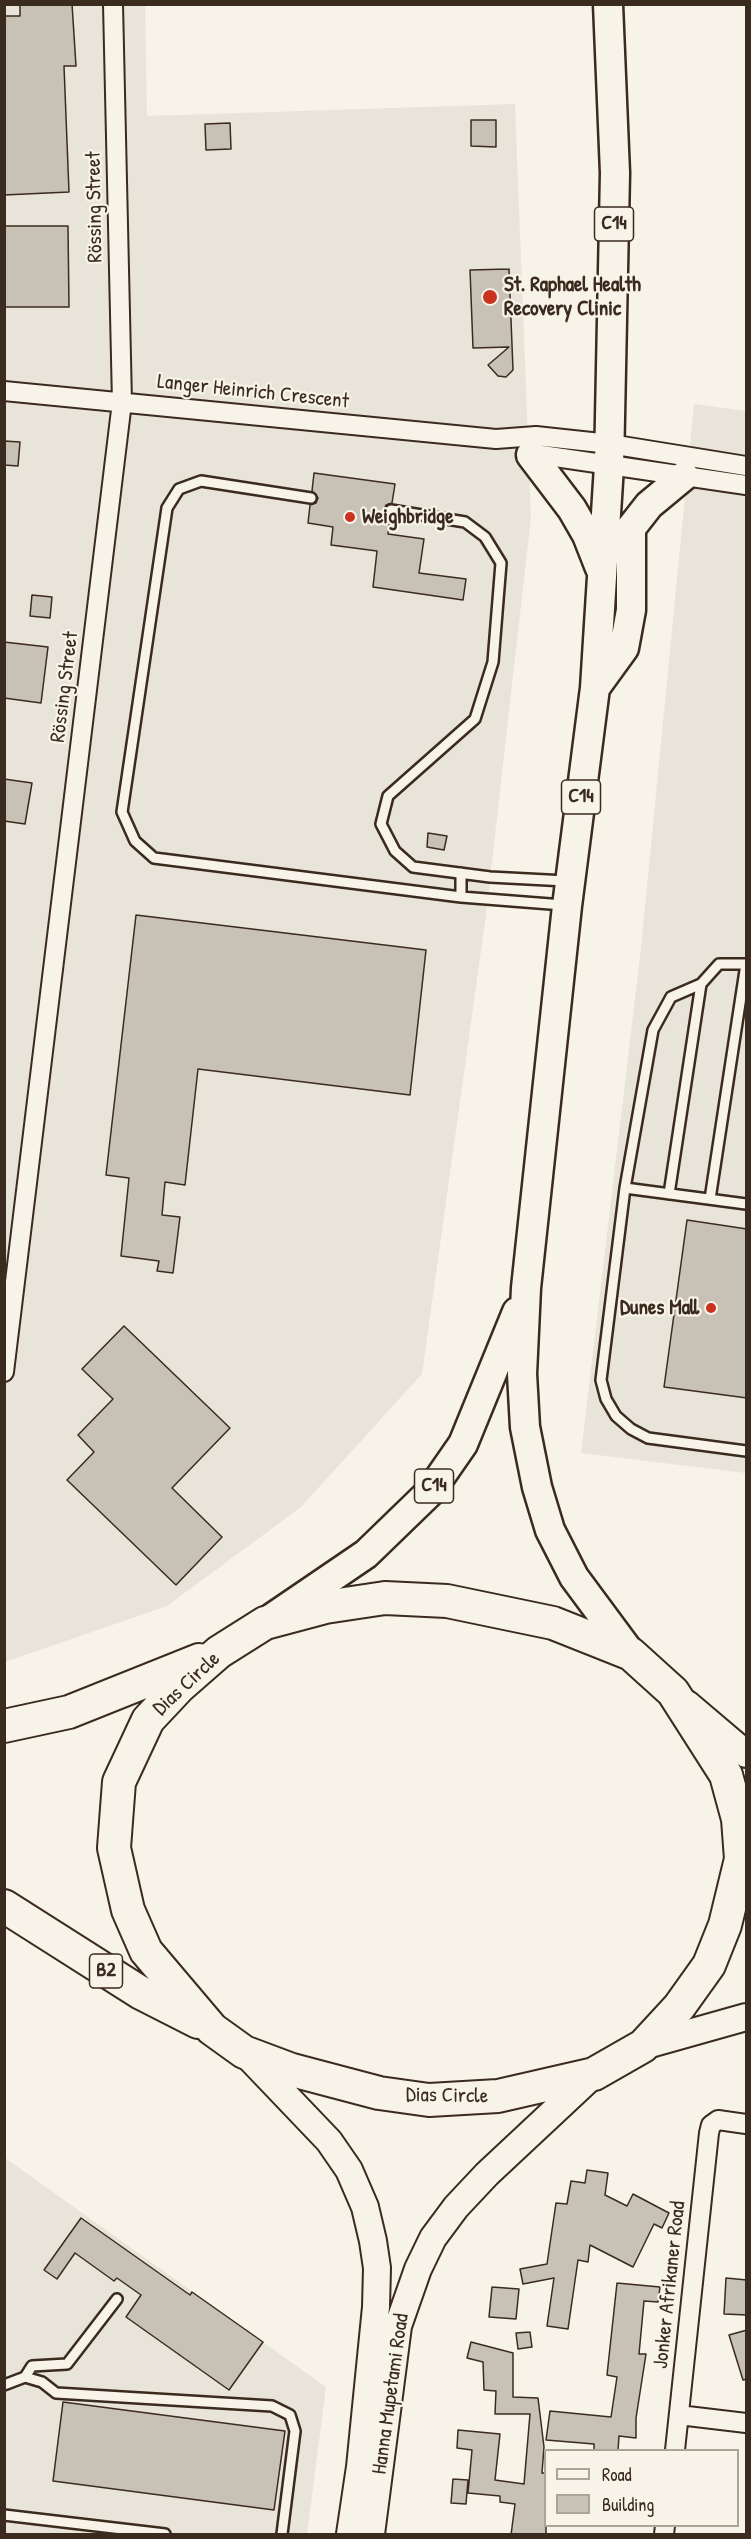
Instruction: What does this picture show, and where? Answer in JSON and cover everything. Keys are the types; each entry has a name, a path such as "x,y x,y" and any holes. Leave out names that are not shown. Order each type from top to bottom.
{"highway":[{"name":"Dias Circle","path":"385,1598 447,1601 553,1623 631,1654 673,1692 726,1775 738,1819 741,1858 725,1925 710,1965 644,2046 594,2074 498,2096 429,2100 379,2093 314,2076 244,2052 212,2029 146,1951 128,1910 114,1848 119,1782 148,1720 179,1687 219,1652 265,1623 325,1607 385,1598"},
{"path":"4,1726 69,1712 219,1652"},
{"name":"B2","path":"4,1906 141,1994 212,2029"}],"main road":[{"name":"C14","path":"608,4 615,172 610,455 595,688 568,894 526,1288 522,1374 525,1427 537,1487 550,1530 574,1577 631,1654"},
{"path":"531,454 572,510 587,535 602,573"},
{"path":"595,688 624,648 631,610 632,528 661,494 684,476"},
{"name":"C14","path":"265,1623 366,1554 429,1493 463,1444 498,1364 526,1288"},
{"path":"673,1692 747,1754"},
{"path":"644,2046 747,2017"},
{"name":"Hanna Mupetami Road","path":"244,2052 336,2151 349,2170 365,2208 373,2241 376,2307 360,2467 350,2535"},
{"name":"Hanna Mupetami Road","path":"371,2535 398,2326 418,2269 433,2238 456,2207 594,2074"}],"street":[{"name":"Rössing Street","path":"4,1372 122,402 113,4"},
{"name":"Langer Heinrich Crescent","path":"4,391 496,439 536,436 610,455"},
{"name":"Langer Heinrich Crescent","path":"496,439 531,454 610,455"},
{"path":"610,455 747,466"},
{"path":"610,455 684,476 747,485"},
{"name":"Jonker Afrikaner Road","path":"675,2449 711,2125 718,2120 747,2124"},
{"path":"679,2415 747,2423"}],"lane":[{"path":"311,498 201,481 179,489 167,508 122,812 135,840 154,858 461,897 568,894"},
{"path":"391,510 465,522 485,537 501,563 493,662 476,719 387,796 381,824 394,851 413,867 461,873 568,894"},
{"path":"461,873 461,897"},
{"path":"710,1199 746,964 718,964 700,984 671,997 653,1030 625,1188 601,1380 606,1399 616,1416 631,1429 648,1438 747,1451"},
{"path":"669,1194 700,984"},
{"path":"625,1188 747,1204"},
{"path":"4,2385 25,2377 32,2366 67,2364 117,2299"},
{"path":"25,2377 42,2382 56,2393 272,2406 290,2415 295,2431 282,2535"},
{"path":"4,2515 165,2535"}],"shaded area":[{"path":"4,5 145,5 147,116 515,104 531,517 486,915 422,1374 301,1507 167,1606 5,1662"},
{"name":"Dunes Mall","path":"694,404 746,411 746,1473 581,1453 641,948"},
{"path":"4,2157 326,2387 307,2534 5,2534"}],"building":[{"path":"20,4 72,4 76,66 64,66 69,192 4,195 4,16 20,16"},
{"path":"471,120 496,120 496,147 471,146"},
{"path":"230,123 231,149 206,150 205,124"},
{"path":"4,226 68,226 69,307 4,307"},
{"path":"509,269 513,370 506,377 498,376 488,365 509,347 473,348 470,270"},
{"path":"4,441 20,442 18,466 4,465"},
{"name":"Weighbridge","path":"314,473 395,484 392,503 386,505 384,510 390,517 388,534 424,539 419,573 466,579 463,600 373,587 377,551 331,545 333,527 308,523 310,505 316,503 318,498 312,491"},
{"path":"32,595 52,597 50,618 30,616"},
{"path":"4,642 48,647 41,703 4,698"},
{"path":"4,779 32,783 25,824 4,821"},
{"path":"428,833 447,836 444,850 427,847"},
{"path":"136,915 426,950 410,1095 198,1069 185,1185 165,1182 162,1215 180,1217 173,1273 157,1271 159,1261 121,1256 129,1178 106,1175"},
{"name":"Dunes Mall","path":"687,1220 747,1229 747,1398 664,1387"},
{"path":"124,1326 230,1428 172,1488 222,1537 176,1585 67,1480 94,1452 78,1435 113,1399 82,1369"},
{"path":"587,2170 608,2173 605,2195 627,2206 633,2194 669,2213 662,2228 654,2224 633,2267 590,2245 588,2262 578,2260 568,2329 547,2326 554,2278 523,2284 520,2269 547,2264 556,2203 567,2204 571,2181 585,2183"},
{"path":"81,2218 190,2295 192,2292 263,2342 229,2390 126,2317 141,2295 117,2278 114,2281 75,2253 57,2279 44,2270"},
{"path":"726,2278 747,2280 747,2315 724,2314"},
{"path":"617,2283 660,2287 658,2302 644,2301 639,2354 646,2354 636,2418 636,2438 619,2436 618,2449 594,2449 594,2444 546,2440 550,2411 611,2417 617,2377 607,2375"},
{"path":"492,2287 519,2289 516,2319 489,2317"},
{"path":"747,2330 747,2379 743,2380 729,2335"},
{"path":"530,2332 532,2347 518,2349 516,2333"},
{"path":"471,2342 513,2353 513,2397 538,2398 544,2447 542,2473 544,2473 546,2535 511,2535 515,2504 500,2502 500,2496 468,2493 472,2450 457,2448 458,2430 500,2434 495,2480 524,2484 530,2414 495,2414 496,2391 484,2390 483,2362 467,2358"},
{"path":"63,2402 285,2431 274,2510 53,2481"},
{"path":"453,2479 468,2480 466,2504 451,2503"}],"place":[{"name":"St. Raphael Health Recovery Clinic","path":"490,297"},
{"name":"Weighbridge","path":"350,517"},
{"name":"Dunes Mall","path":"711,1308"}]}
